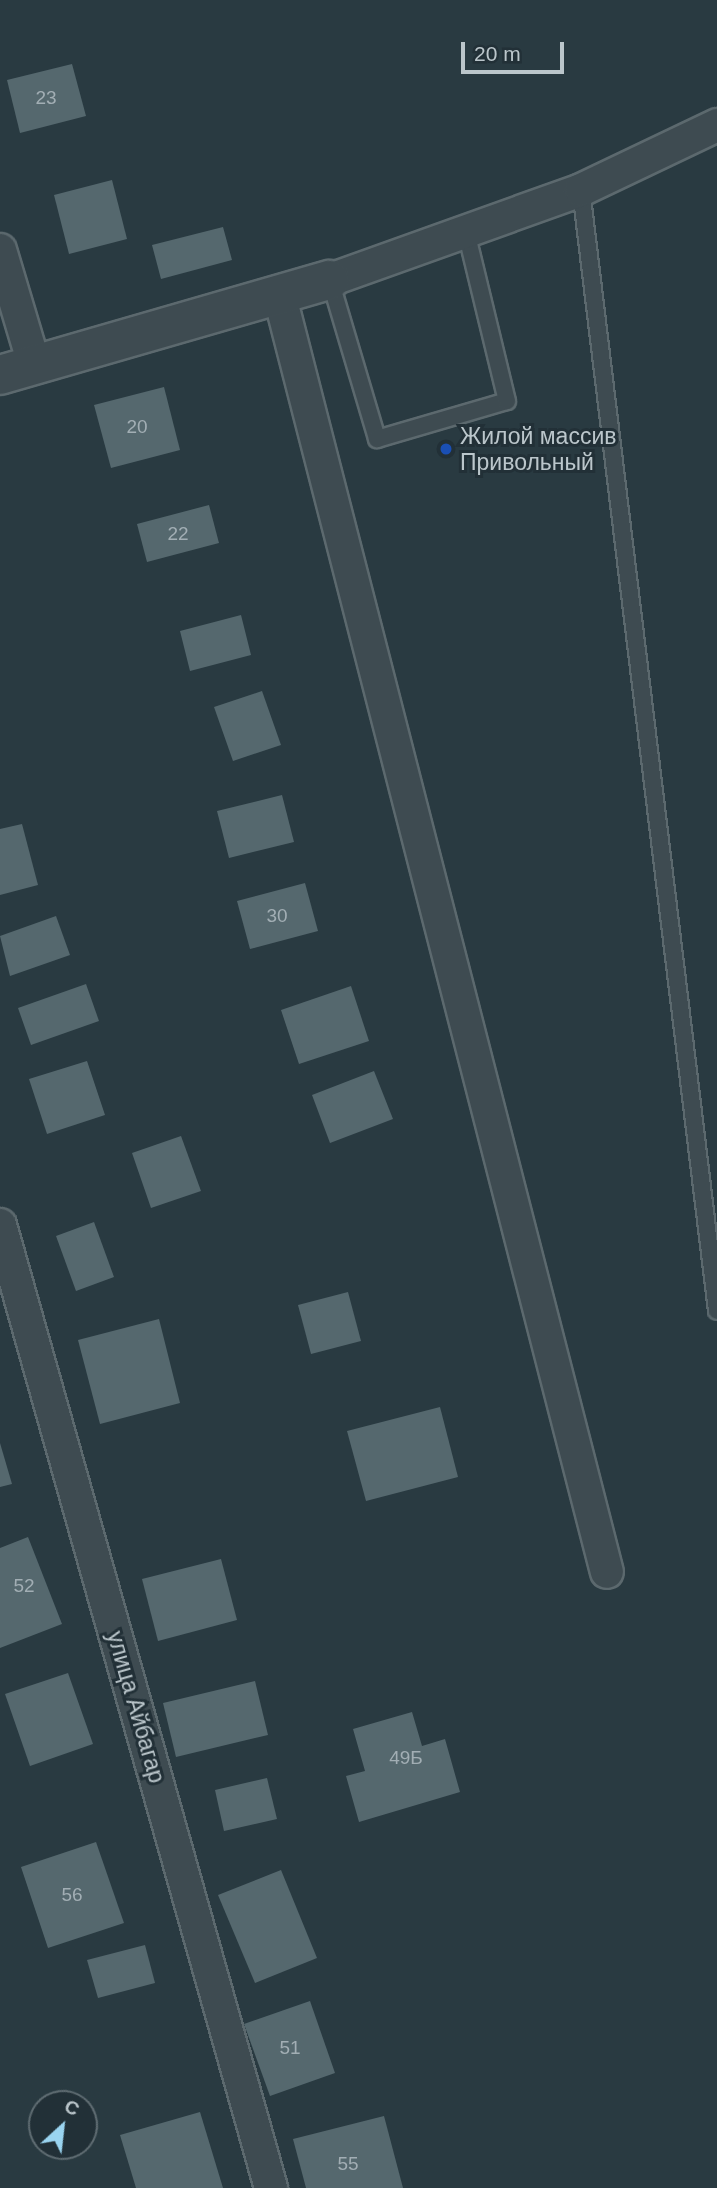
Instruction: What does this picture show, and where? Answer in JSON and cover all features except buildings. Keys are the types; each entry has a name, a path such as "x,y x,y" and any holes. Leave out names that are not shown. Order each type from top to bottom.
{"street":[{"path":"0,250 17,369 281,297 330,280 581,190 717,125"},
{"path":"281,297 607,1572"},
{"name":"улица Айбагар","path":"0,1225 271,2188"}],"lane":[{"path":"581,190 717,1311"},
{"path":"330,280 377,439 507,401 466,231"}],"place":[{"name":"Жилой массив Привольный","path":"446,449"}]}
